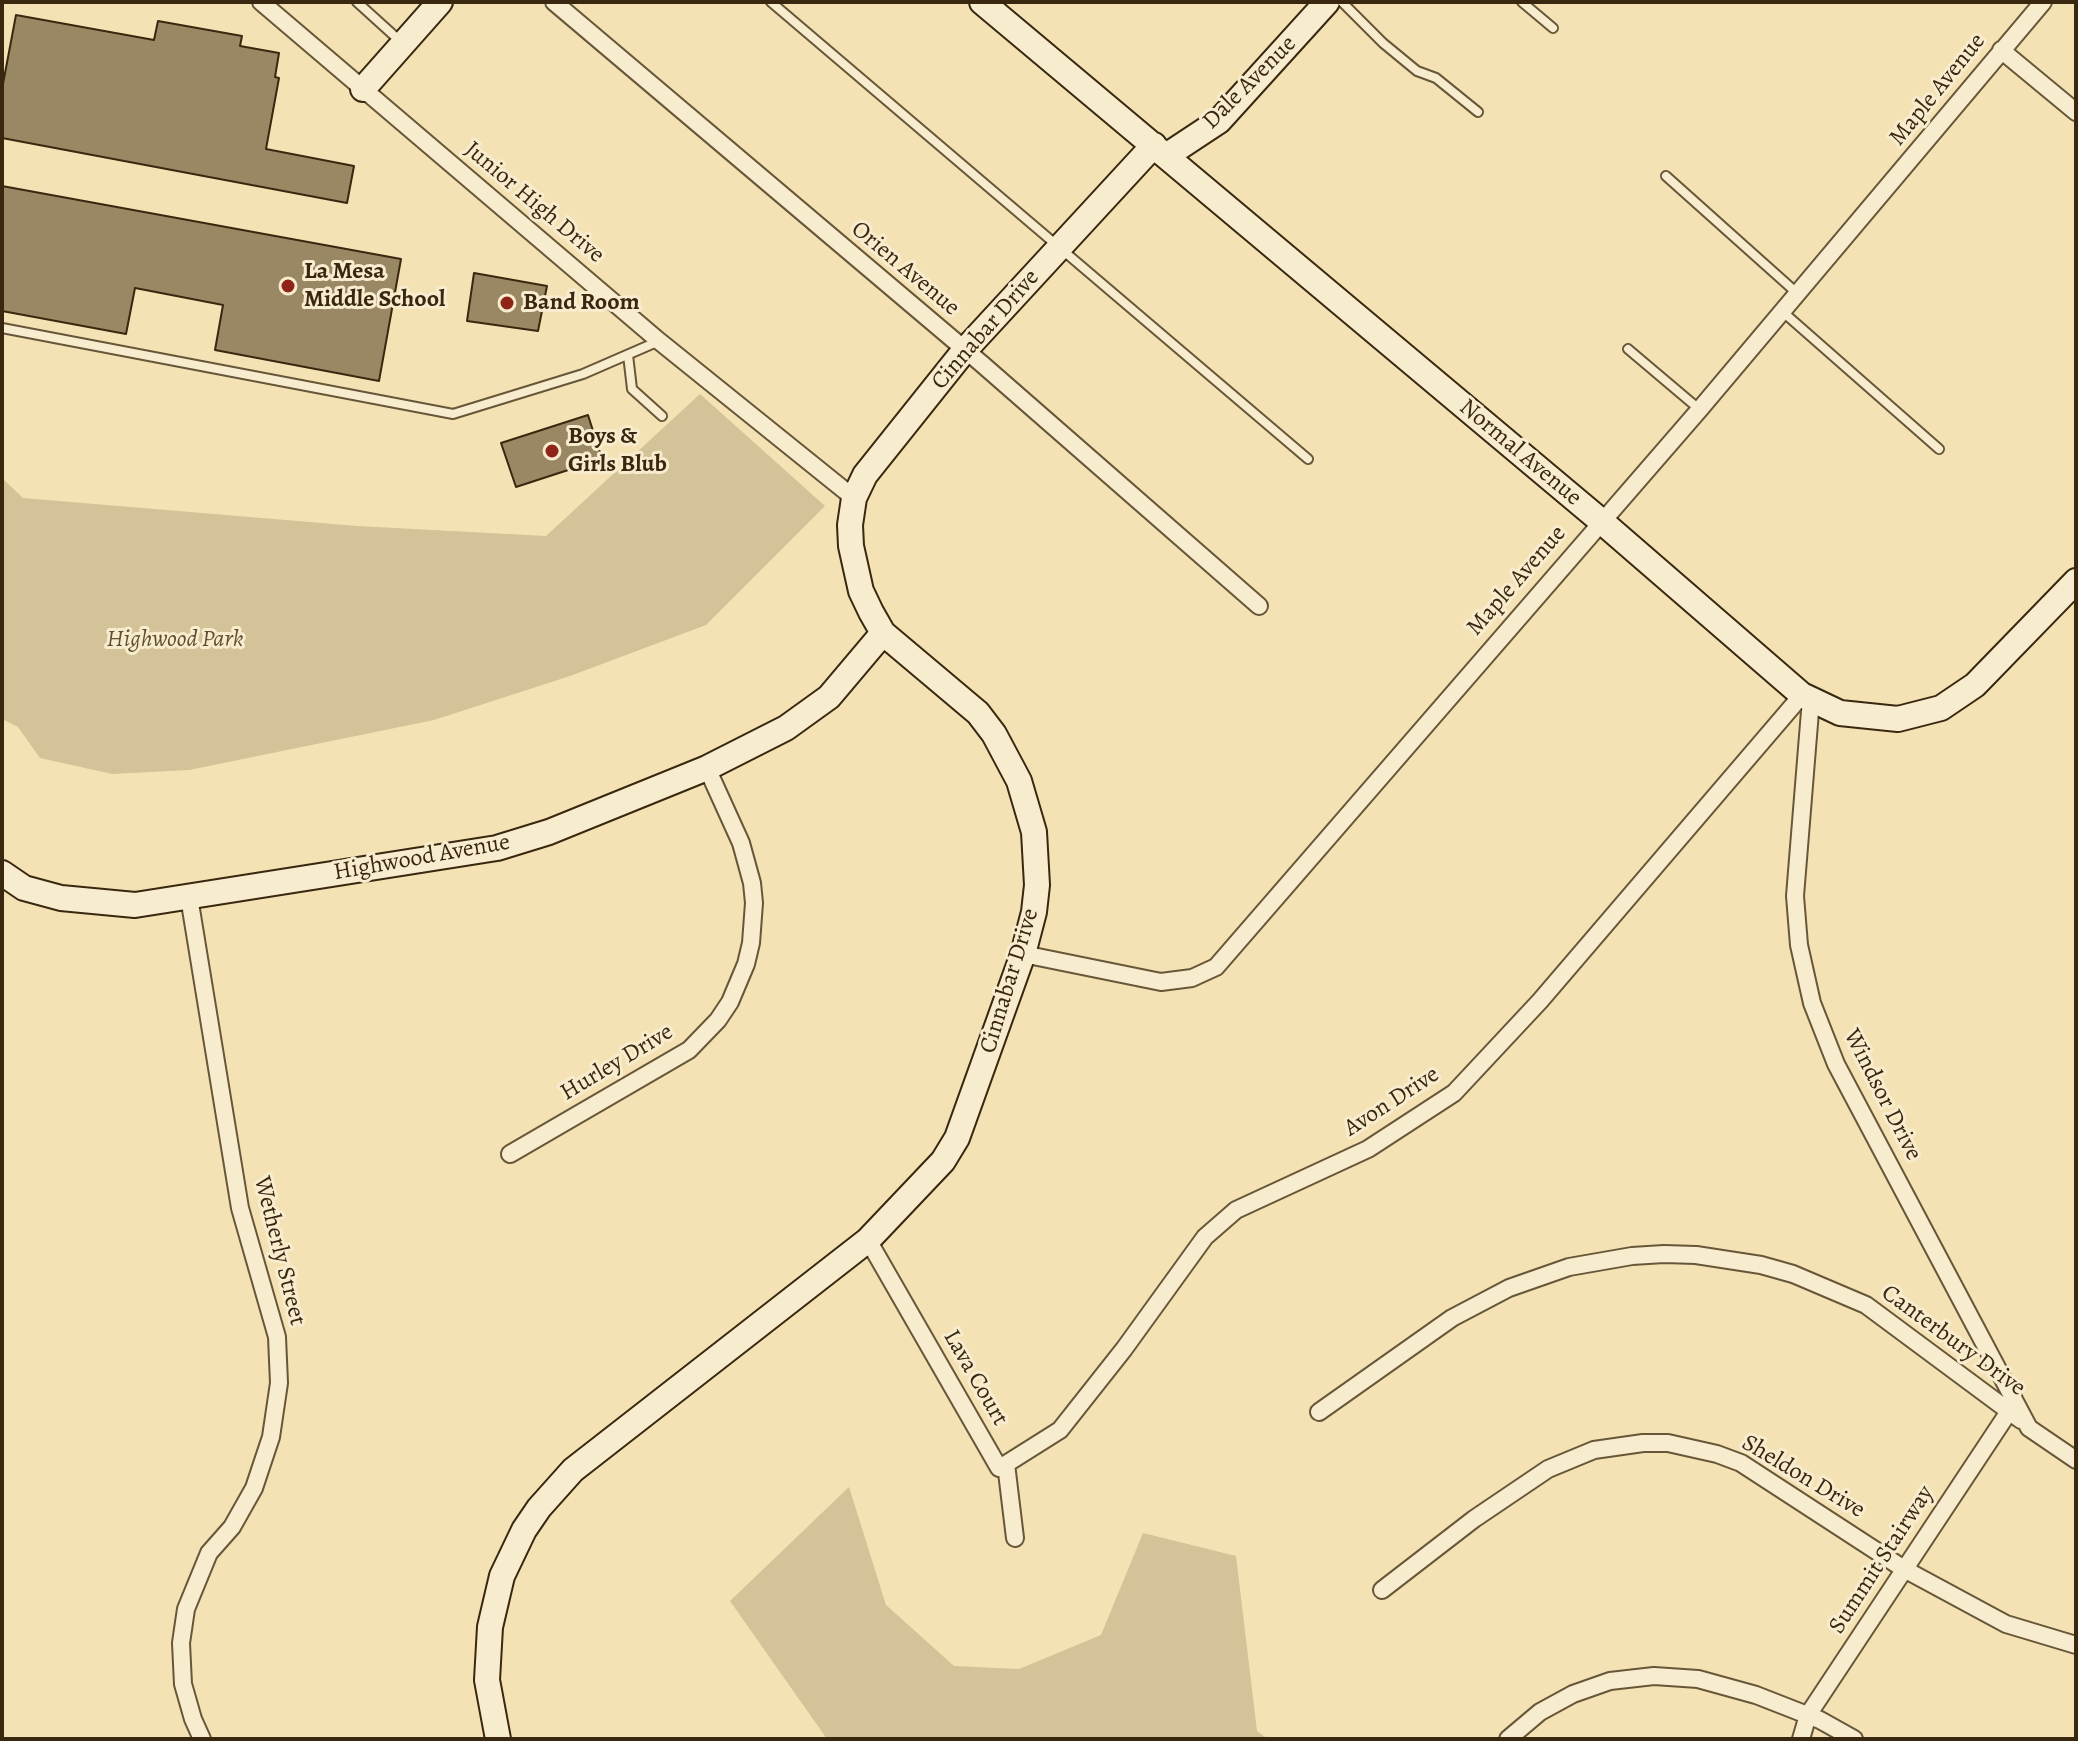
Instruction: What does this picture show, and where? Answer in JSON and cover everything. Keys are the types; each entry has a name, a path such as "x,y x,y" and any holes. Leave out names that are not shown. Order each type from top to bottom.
{"street":[{"name":"Junior High Drive","path":"261,2 659,341 854,498"},
{"path":"363,89 440,2"},
{"name":"Orien Avenue","path":"554,2 1259,606"},
{"name":"Normal Avenue","path":"982,2 1806,697 1840,713 1898,719 1941,708 1975,685 2076,581"},
{"name":"Dale Avenue","path":"1160,150 1219,121 1327,2"},
{"name":"Maple Avenue","path":"1023,954 1161,982 1192,978 1216,967 1700,409 2043,2"},
{"path":"2001,50 2076,112"},
{"name":"Cinnabar Drive","path":"498,1739 487,1680 490,1627 502,1576 524,1530 539,1508 573,1470 868,1240 943,1161 957,1138 1023,954 1034,912 1037,859 1034,832 1019,781 1008,757 978,713 883,633 866,602 854,568 850,525 854,498 865,475 964,351 1058,247 1160,150"},
{"name":"Highwood Avenue","path":"2,873 24,888 61,898 135,905 497,848 549,832 707,768 786,728 829,697 883,633"},
{"name":"Windsor Drive","path":"1806,697 1795,896 1799,945 1812,1003 1836,1064 2029,1428 2076,1460"},
{"name":"Avon Drive","path":"1006,1464 1060,1430 1124,1349 1205,1237 1236,1210 1368,1149 1454,1093 1540,1001 1806,697"},
{"name":"Hurley Drive","path":"510,1154 689,1050 718,1020 730,1002 746,964 754,903 741,843 707,768"},
{"name":"Wetherly Street","path":"189,897 240,1208 277,1337 279,1383 271,1437 254,1488 232,1527 209,1553 186,1609 181,1643 183,1684 202,1739"},
{"name":"Lava Court","path":"868,1240 999,1468 1006,1464"},
{"name":"Canterbury Drive","path":"1319,1412 1452,1318 1509,1288 1569,1267 1622,1257 1664,1254 1718,1257 1761,1265 1793,1274 1866,1305 2010,1410 2029,1428"},
{"name":"Summit Stairway","path":"1801,1739 1808,1715 2010,1410"},
{"name":"Sheldon Drive","path":"1382,1590 1474,1519 1548,1469 1594,1450 1643,1443 1693,1447 1741,1463 1904,1569 2006,1624 2076,1645"},
{"path":"1006,1464 1015,1538"},
{"path":"1508,1739 1540,1712 1562,1699 1610,1681 1643,1676 1676,1676 1725,1686 1808,1715 1854,1739"}],"lane":[{"path":"357,2 403,44"},
{"path":"771,2 1308,459"},
{"path":"1342,2 1383,43 1417,71 1436,78 1478,112"},
{"path":"1522,2 1553,28"},
{"path":"1666,176 1798,294"},
{"path":"1783,312 1939,449"},
{"path":"2,328 453,414 583,374 659,341"},
{"path":"1628,349 1700,409"},
{"path":"628,355 632,389 662,416"}],"green space":[{"name":"Highwood Park","path":"700,394 825,506 706,625 570,676 434,720 189,770 112,774 40,758 18,727 2,719 2,478 23,498 357,526 546,536"},
{"path":"849,1487 886,1605 954,1666 1019,1669 1101,1635 1143,1533 1236,1556 1257,1731 1268,1739 827,1739 730,1601"}],"building":[{"path":"16,15 154,40 158,21 242,36 240,46 279,53 275,77 279,78 266,149 354,166 347,203 2,138 2,89"},
{"path":"2,186 401,259 379,381 215,350 223,305 135,288 126,334 2,311"},
{"name":"Band Room","path":"474,273 547,286 538,331 467,321"},
{"name":"Boys & Girls Blub","path":"588,415 602,459 516,487 501,443"}],"place":[{"name":"La Mesa Middle School","path":"288,286"},
{"name":"Band Room","path":"507,303"},
{"name":"Boys & Girls Blub","path":"552,451"}]}
